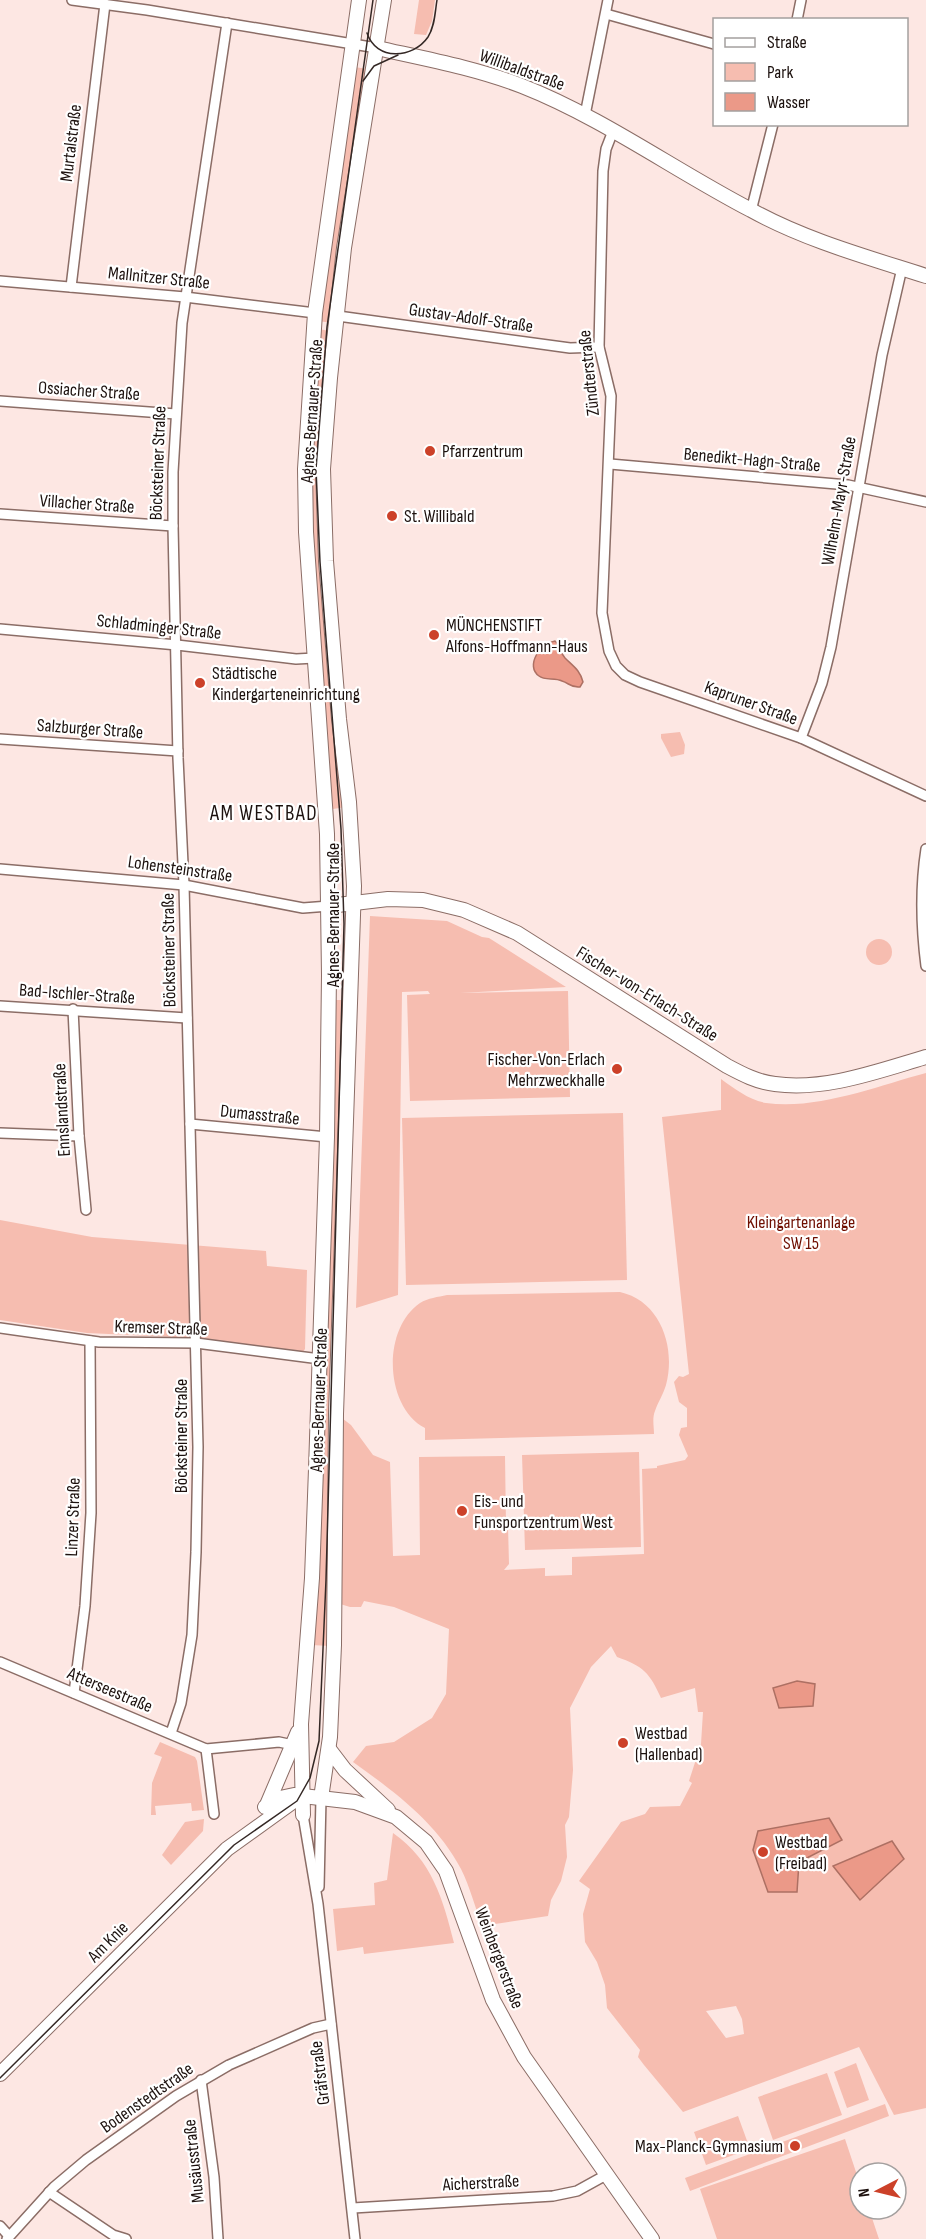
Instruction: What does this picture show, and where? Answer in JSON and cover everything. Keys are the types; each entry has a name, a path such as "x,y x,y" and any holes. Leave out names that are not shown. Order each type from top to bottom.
{"main road":[{"name":"Agnes-Bernauer-Straße","path":"303,1815 301,1724 312,1578 327,1137 329,906 327,834 306,532 305,469 315,313 359,0"},
{"name":"Agnes-Bernauer-Straße","path":"321,1798 329,1749 334,1646 337,1402 354,903 349,802 339,719 324,530 324,437 344,249 384,0"},
{"name":"Willibaldstraße","path":"377,48 475,71 522,86 613,130 751,211 824,242 926,276"},
{"name":"Fischer-von-Erlach-Straße","path":"354,903 388,899 423,900 464,910 500,925 727,1066 748,1077 772,1084 815,1084 843,1080 926,1057"},
{"name":"Lohensteinstraße","path":"329,906 354,903"},
{"name":"Agnes-Bernauer-Straße","path":"279,1778 301,1724"},
{"path":"329,1749 345,1770 396,1817"},
{"name":"Am Knie","path":"243,1838 266,1808 279,1778"},
{"name":"Weinbergerstraße","path":"266,1808 280,1798 302,1790 321,1798 366,1805 396,1817 426,1842 438,1857 453,1888 493,2000 524,2057 652,2239"},
{"name":"Am Knie","path":"0,2074 227,1849 302,1790"},
{"path":"303,1815 321,1798"}],"street":[{"name":"Willibaldstraße","path":"72,0 105,4 148,5 227,23 377,48"},
{"path":"585,115 608,0"},
{"path":"797,18 801,0"},
{"name":"Murtalstraße","path":"71,287 105,4"},
{"path":"606,14 713,44"},
{"name":"Böcksteiner Straße","path":"171,1733 181,1703 192,1627 198,1447 184,885 172,526 176,414 185,297 227,23"},
{"path":"751,211 772,126"},
{"name":"Zündterstraße","path":"602,613 612,396 600,347 603,171 606,149 613,130"},
{"name":"Wilhelm-Mayr-Straße","path":"801,738 822,682 831,648 882,355 902,268"},
{"name":"Mallnitzer Straße","path":"0,281 185,297 315,313"},
{"name":"Gustav-Adolf-Straße","path":"338,316 570,348 600,347"},
{"name":"Ossiacher Straße","path":"0,401 176,414"},
{"name":"Benedikt-Hagn-Straße","path":"610,464 858,486 926,502"},
{"name":"Villacher Straße","path":"0,514 172,526"},
{"name":"Kapruner Straße","path":"602,613 609,651 616,666 625,675 801,738 926,796"},
{"name":"Schladminger Straße","path":"0,629 177,645 296,659 315,658"},
{"name":"Salzburger Straße","path":"0,739 178,751"},
{"path":"926,849 922,880 922,910 926,966"},
{"name":"Lohensteinstraße","path":"0,869 184,885 303,908 329,906"},
{"name":"Bad-Ischler-Straße","path":"0,1006 187,1018"},
{"name":"Ennslandstraße","path":"73,1009 79,1136 86,1209"},
{"name":"Dumasstraße","path":"190,1124 327,1137"},
{"path":"0,1133 79,1136"},
{"name":"Kremser Straße","path":"0,1328 90,1341 196,1343 320,1359"},
{"name":"Linzer Straße","path":"74,1693 85,1606 91,1513 90,1341"},
{"name":"Atterseestraße","path":"0,1662 206,1749"},
{"path":"214,1814 206,1749 279,1742 293,1745"},
{"name":"Gräfstraße","path":"318,1904 321,1798"},
{"name":"Gräfstraße","path":"303,1815 318,1904 355,2239"},
{"name":"Bodenstedtstraße","path":"8,2238 49,2192 86,2160 201,2080 229,2065 313,2028 331,2024"},
{"name":"Musäusstraße","path":"201,2080 214,2177 218,2239"},
{"name":"Aicherstraße","path":"353,2208 553,2196 578,2191 606,2175"},
{"path":"49,2192 113,2235 126,2239"},
{"path":"0,2226 8,2238"}],"green space":[{"path":"419,0 435,0 432,21 426,35 414,34"},
{"path":"354,67 368,69 334,323 317,321"},
{"path":"316,329 333,331 320,461 346,807 333,809 336,882 333,882 309,513"},
{"path":"680,732 685,745 684,754 671,757 661,734"},
{"path":"370,916 447,921 489,938 566,987 460,993 568,991 570,1097 410,1101 407,995 430,994 428,991 402,992 398,1295 356,1308"},
{"path":"879,939 888,943 892,952 888,961 879,965 870,961 866,952 870,943"},
{"path":"332,1000 346,1000 330,1646 311,1645"},
{"name":"Kleingartenanlage SW 15","path":"926,1073 926,2108 894,2115 859,2047 683,2112 638,2057 640,2050 607,2008 605,1985 597,1962 585,1942 583,1914 590,1889 579,1881 621,1822 645,1814 650,1807 680,1806 692,1783 689,1781 701,1744 703,1712 698,1712 695,1688 661,1698 649,1676 639,1667 617,1657 611,1646 591,1667 570,1708 573,1770 569,1817 565,1825 567,1857 561,1881 551,1900 548,1916 482,1926 461,1869 440,1837 399,1797 353,1762 366,1746 394,1742 432,1718 446,1694 449,1629 394,1607 364,1601 361,1607 350,1607 337,1603 338,1415 351,1425 373,1455 390,1462 393,1556 420,1555 419,1457 505,1456 509,1564 504,1570 545,1568 545,1576 572,1575 572,1557 644,1554 642,1469 657,1468 657,1466 685,1460 688,1456 679,1435 681,1428 687,1427 687,1408 679,1402 674,1382 679,1376 689,1374 662,1117 721,1110 721,1079 742,1094 754,1099 766,1103 786,1104 847,1096","holes":["736,2006 742,2019 744,2034 726,2038 706,2011"]},
{"path":"623,1113 627,1280 406,1285 402,1118"},
{"path":"0,1220 92,1237 266,1251 267,1266 307,1270 305,1349 302,1353 196,1338 87,1333 0,1320"},
{"path":"620,1292 646,1305 662,1328 667,1342 669,1371 665,1389 654,1414 654,1434 425,1440 425,1428 411,1417 402,1403 395,1386 393,1367 394,1348 399,1330 408,1315 420,1303 447,1295"},
{"path":"639,1452 641,1547 525,1550 522,1455"},
{"path":"160,1742 195,1757 204,1810 192,1811 191,1803 155,1806 156,1815 151,1815 152,1783 162,1757 154,1754"},
{"path":"204,1819 203,1831 171,1865 162,1855 185,1822"},
{"path":"393,1833 417,1855 427,1868 440,1896 454,1943 364,1954 363,1947 337,1951 333,1909 375,1905 374,1883 387,1880"},
{"path":"856,2063 869,2100 847,2108 834,2072"},
{"path":"827,2073 842,2115 773,2140 758,2097"},
{"path":"885,2104 889,2116 690,2191 685,2178"},
{"path":"738,2116 750,2149 706,2165 694,2132"},
{"path":"845,2139 852,2161 848,2161 848,2221 873,2221 879,2239 717,2239 700,2189"}],"water":[{"path":"555,641 563,656 580,674 583,682 580,687 541,677 535,672 533,667 536,656 544,646"},
{"path":"797,1681 815,1684 813,1706 779,1708 773,1688"},
{"path":"829,1818 842,1840 799,1862 797,1892 768,1892 753,1850 758,1831"},
{"path":"892,1841 904,1859 860,1900 833,1866"}],"tram line":[{"path":"0,2078 234,1845 297,1801 310,1778 319,1741 326,1580 344,924 341,829 320,562 316,469 327,327 373,0"},
{"path":"367,33 378,49 386,52 395,54 413,50 430,33 437,0"},
{"path":"363,81 374,66 398,55"}],"place":[{"name":"Pfarrzentrum","path":"430,451"},
{"name":"St. Willibald","path":"392,516"},
{"name":"MÜNCHENSTIFT Alfons-Hoffmann-Haus","path":"434,635"},
{"name":"Städtische Kindergarteneinrichtung","path":"200,683"},
{"name":"Fischer-Von-Erlach Mehrzweckhalle","path":"617,1069"},
{"name":"Eis- und Funsportzentrum West","path":"462,1511"},
{"name":"Westbad (Hallenbad)","path":"623,1743"},
{"name":"Westbad (Freibad)","path":"763,1852"},
{"name":"Max-Planck-Gymnasium","path":"795,2146"}],"district":[{"name":"AM WESTBAD","path":"264,813"}]}
